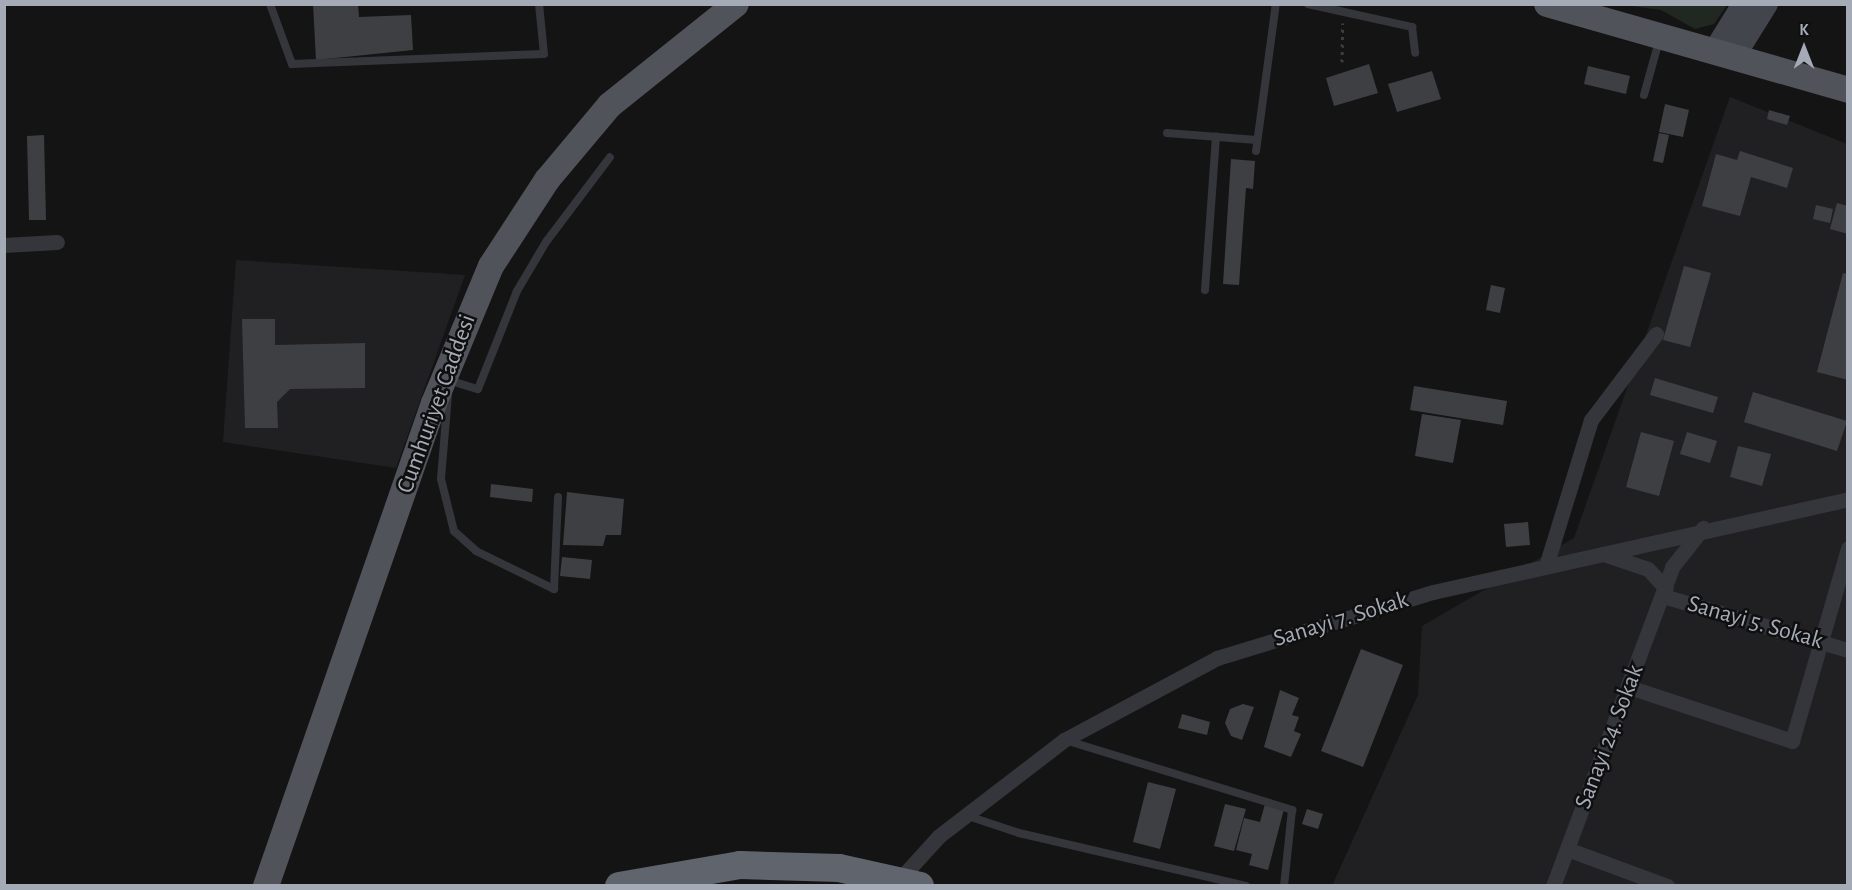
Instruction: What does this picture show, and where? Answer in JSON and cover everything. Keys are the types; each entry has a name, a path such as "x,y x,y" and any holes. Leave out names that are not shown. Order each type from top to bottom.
{"highway":[{"path":"619,885 740,864 839,868 910,883"}],"main road":[{"name":"Cumhuriyet Caddesi","path":"266,885 444,379 491,266 566,155 634,82 736,4"},
{"path":"1547,4 1848,90"}],"street":[{"path":"1724,54 1743,4"},
{"path":"1724,54 1767,4"},
{"path":"4,245 57,242"},
{"path":"1546,566 1591,420 1656,334"},
{"name":"Sanayi 7. Sokak","path":"910,883 965,815 1064,740 1217,658 1433,592 1703,528 1848,499"},
{"name":"Sanayi 24. Sokak","path":"1554,885 1681,550 1703,528"},
{"path":"1629,687 1792,741 1821,642 1843,589 1848,548"},
{"path":"1601,553 1648,569 1665,592"},
{"name":"Sanayi 5. Sokak","path":"1665,592 1848,650"},
{"path":"1567,849 1667,885"}],"lane":[{"path":"270,4 292,64 544,54 539,4"},
{"path":"1256,151 1276,4"},
{"path":"1308,4 1412,27 1415,53"},
{"path":"1644,95 1660,36"},
{"path":"1167,133 1257,140"},
{"path":"1205,290 1216,136"},
{"path":"444,379 478,389 517,291 546,242 610,157"},
{"path":"444,379 448,394 442,498 454,531 476,551 554,589 558,497"},
{"path":"1064,740 1292,810 1284,885"},
{"path":"965,815 1019,833 1246,885"}],"path":[{"path":"1341,62 1343,12"}],"shaded area":[{"path":"1624,5 1727,5 1714,24 1695,29 1661,10"},
{"path":"1730,97 1847,144 1847,885 1332,886 1418,695 1422,626 1574,538"},
{"path":"236,260 465,275 396,468 223,442"}],"building":[{"path":"313,4 358,4 359,17 411,15 413,50 316,60"},
{"path":"1369,64 1378,93 1334,106 1326,78"},
{"path":"1588,66 1630,76 1626,94 1584,84"},
{"path":"1432,71 1441,99 1397,112 1388,84"},
{"path":"1665,104 1689,110 1683,137 1659,132"},
{"path":"1769,110 1790,116 1787,125 1767,119"},
{"path":"1659,133 1669,135 1663,163 1653,161"},
{"path":"44,135 46,220 29,220 27,136"},
{"path":"1740,151 1793,168 1787,188 1751,177 1740,216 1702,206 1716,154 1737,160"},
{"path":"1231,159 1255,161 1253,189 1246,188 1239,285 1223,284"},
{"path":"1837,203 1848,206 1848,234 1830,229"},
{"path":"1816,205 1833,209 1830,223 1813,219"},
{"path":"1684,266 1711,273 1690,347 1663,340"},
{"path":"1843,273 1848,274 1848,380 1817,372"},
{"path":"1491,285 1505,288 1500,313 1486,310"},
{"path":"242,319 275,319 275,345 365,343 365,388 290,389 277,402 278,428 245,428"},
{"path":"1655,378 1718,397 1713,413 1650,395"},
{"path":"1414,386 1507,401 1503,425 1410,410"},
{"path":"1753,392 1847,421 1837,451 1744,422"},
{"path":"1422,414 1461,420 1453,463 1415,456"},
{"path":"1641,432 1674,441 1659,496 1626,487"},
{"path":"1687,432 1717,441 1710,463 1680,454"},
{"path":"1738,446 1771,454 1762,486 1730,477"},
{"path":"491,484 533,489 532,502 490,497"},
{"path":"567,492 624,499 621,535 606,535 603,546 563,545"},
{"path":"1528,522 1530,545 1506,547 1504,524"},
{"path":"562,557 592,560 590,579 560,576"},
{"path":"1361,649 1403,665 1363,767 1321,751"},
{"path":"1280,690 1299,698 1292,715 1299,717 1294,731 1301,734 1291,757 1264,747"},
{"path":"1243,704 1254,707 1242,740 1231,736 1225,723 1230,709"},
{"path":"1182,714 1210,722 1207,735 1178,728"},
{"path":"1148,782 1176,789 1160,849 1133,842"},
{"path":"1225,804 1246,809 1234,851 1214,846"},
{"path":"1265,804 1284,809 1268,870 1249,865 1252,854 1236,850 1244,818 1260,822"},
{"path":"1307,809 1323,814 1318,829 1302,824"}]}
